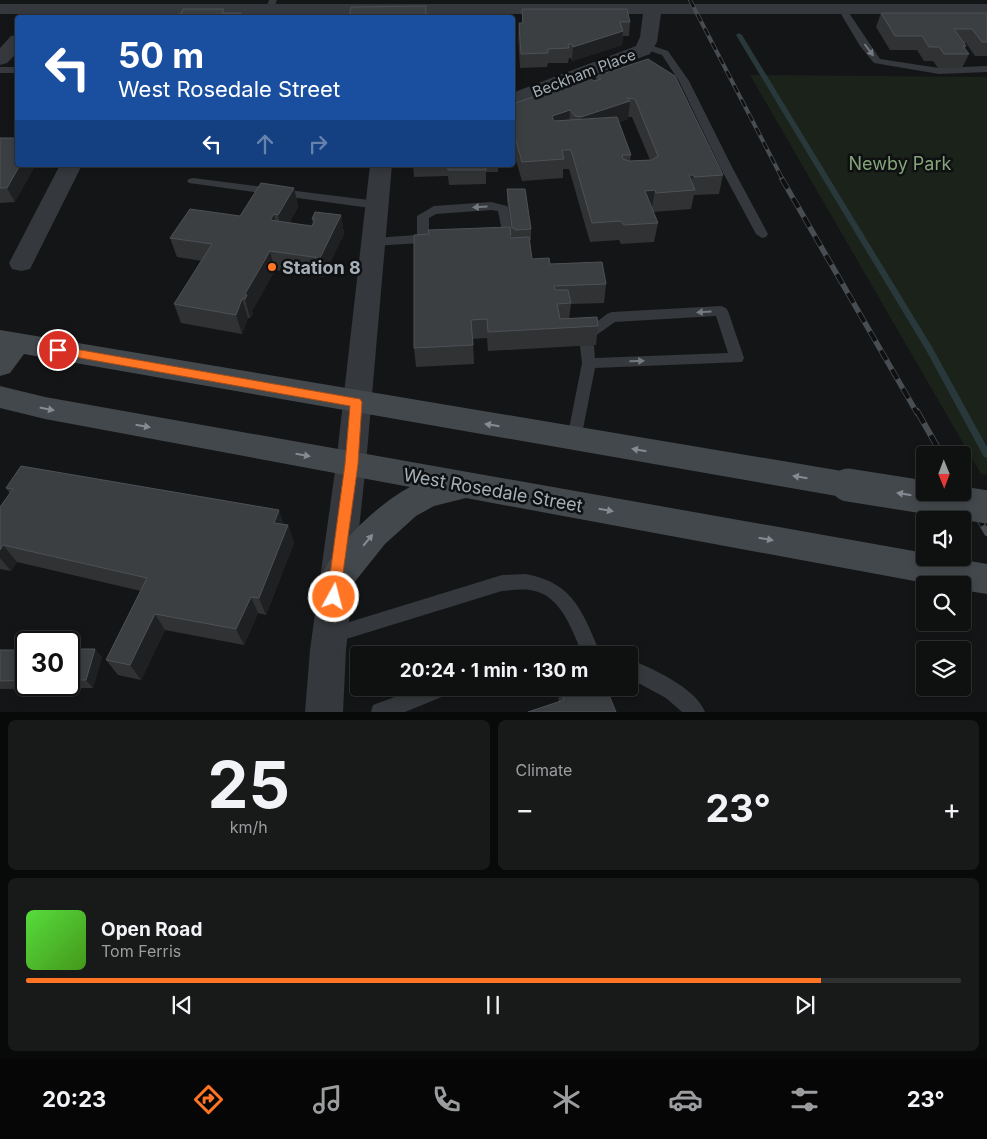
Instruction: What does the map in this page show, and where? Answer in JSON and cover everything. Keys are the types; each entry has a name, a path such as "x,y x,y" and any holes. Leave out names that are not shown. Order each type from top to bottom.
{"main road":[{"path":"0,366 9,342 987,508"},
{"name":"West Rosedale Street","path":"0,397 45,408 987,579"},
{"path":"337,578 374,534 394,514 417,498 465,485"}],"street":[{"path":"0,9 321,9 378,4 442,13 987,9"},
{"name":"Beckham Place","path":"515,99 619,60 647,47 653,10"},
{"path":"0,59 15,43"},
{"path":"21,263 70,167"},
{"path":"324,712 329,636 351,464 381,167"}],"lane":[{"path":"842,9 865,46 877,61 939,71 987,70"},
{"path":"647,47 665,53 684,81 726,167 762,234"},
{"path":"0,70 15,70"},
{"path":"193,181 377,205"},
{"path":"423,239 423,216 434,210 492,206 503,209 508,232 500,241 491,241"},
{"path":"373,242 423,239 435,244 444,244"},
{"path":"574,438 589,363 587,342 612,317 721,311 737,358 589,363"},
{"path":"329,636 502,583 526,582 546,587 566,601 588,646"},
{"path":"638,673 673,691 696,712"},
{"path":"380,712 421,696"}],"green space":[{"name":"Newby Park","path":"750,75 987,77 987,475 981,474 971,457 971,446 965,446"}],"building":[{"path":"426,6 426,15 350,15 351,7"},
{"path":"183,9 224,9 222,13 241,13 240,15 178,15 181,14"},
{"path":"522,9 627,9 630,22 620,22 623,31 573,47 572,44 568,44 569,48 548,49 548,53 521,54 519,23 523,23"},
{"path":"881,13 987,13 987,42 982,42 972,29 954,29 966,46 963,46 969,54 944,54 939,47 929,47 922,36 895,36"},
{"path":"648,59 675,76 723,175 695,177 689,175 695,190 656,193 655,190 645,191 658,223 624,225 621,221 592,223 571,150 562,150 564,159 522,162 515,138 515,103 590,78 594,81 601,79 596,76","holes":["627,98 635,99 658,156 652,160 629,161 623,159 622,155 631,155 617,117 554,121 552,116 570,110 575,116 581,117 630,101"]},
{"path":"0,138 15,138 15,167 19,167 7,188 0,188"},
{"path":"448,167 486,167 486,170 448,170"},
{"path":"261,183 294,188 278,215 274,214 270,220 312,226 315,212 341,215 320,258 270,251 245,294 247,295 245,299 242,299 236,315 174,304 212,244 170,238 190,209 240,216"},
{"path":"507,189 525,189 531,229 515,230 515,228 512,228"},
{"path":"510,227 511,238 529,237 532,259 549,258 550,264 602,262 606,284 554,286 555,290 568,290 571,303 557,304 560,319 597,317 598,326 488,332 487,319 471,320 473,345 414,348 414,235 429,234 428,230"},
{"path":"21,466 279,510 274,523 288,525 259,598 251,597 236,629 155,614 130,665 106,660 147,578 3,545 0,550 0,507 13,489 6,488"},
{"path":"80,649 95,649 86,680 80,680"},
{"path":"0,650 15,650 15,680 0,681"},
{"path":"563,696 609,696 616,712 528,712 564,700"}],"waterway":[{"path":"739,35 929,349 987,455"}],"railway":[{"path":"690,0 783,180"},
{"path":"782,179 917,413"},
{"path":"917,411 937,446"},
{"path":"969,501 987,533"}],"place":[{"name":"Station 8","path":"272,267"}],"route":[{"path":"58,350 356,402 351,464 334,597"}]}
